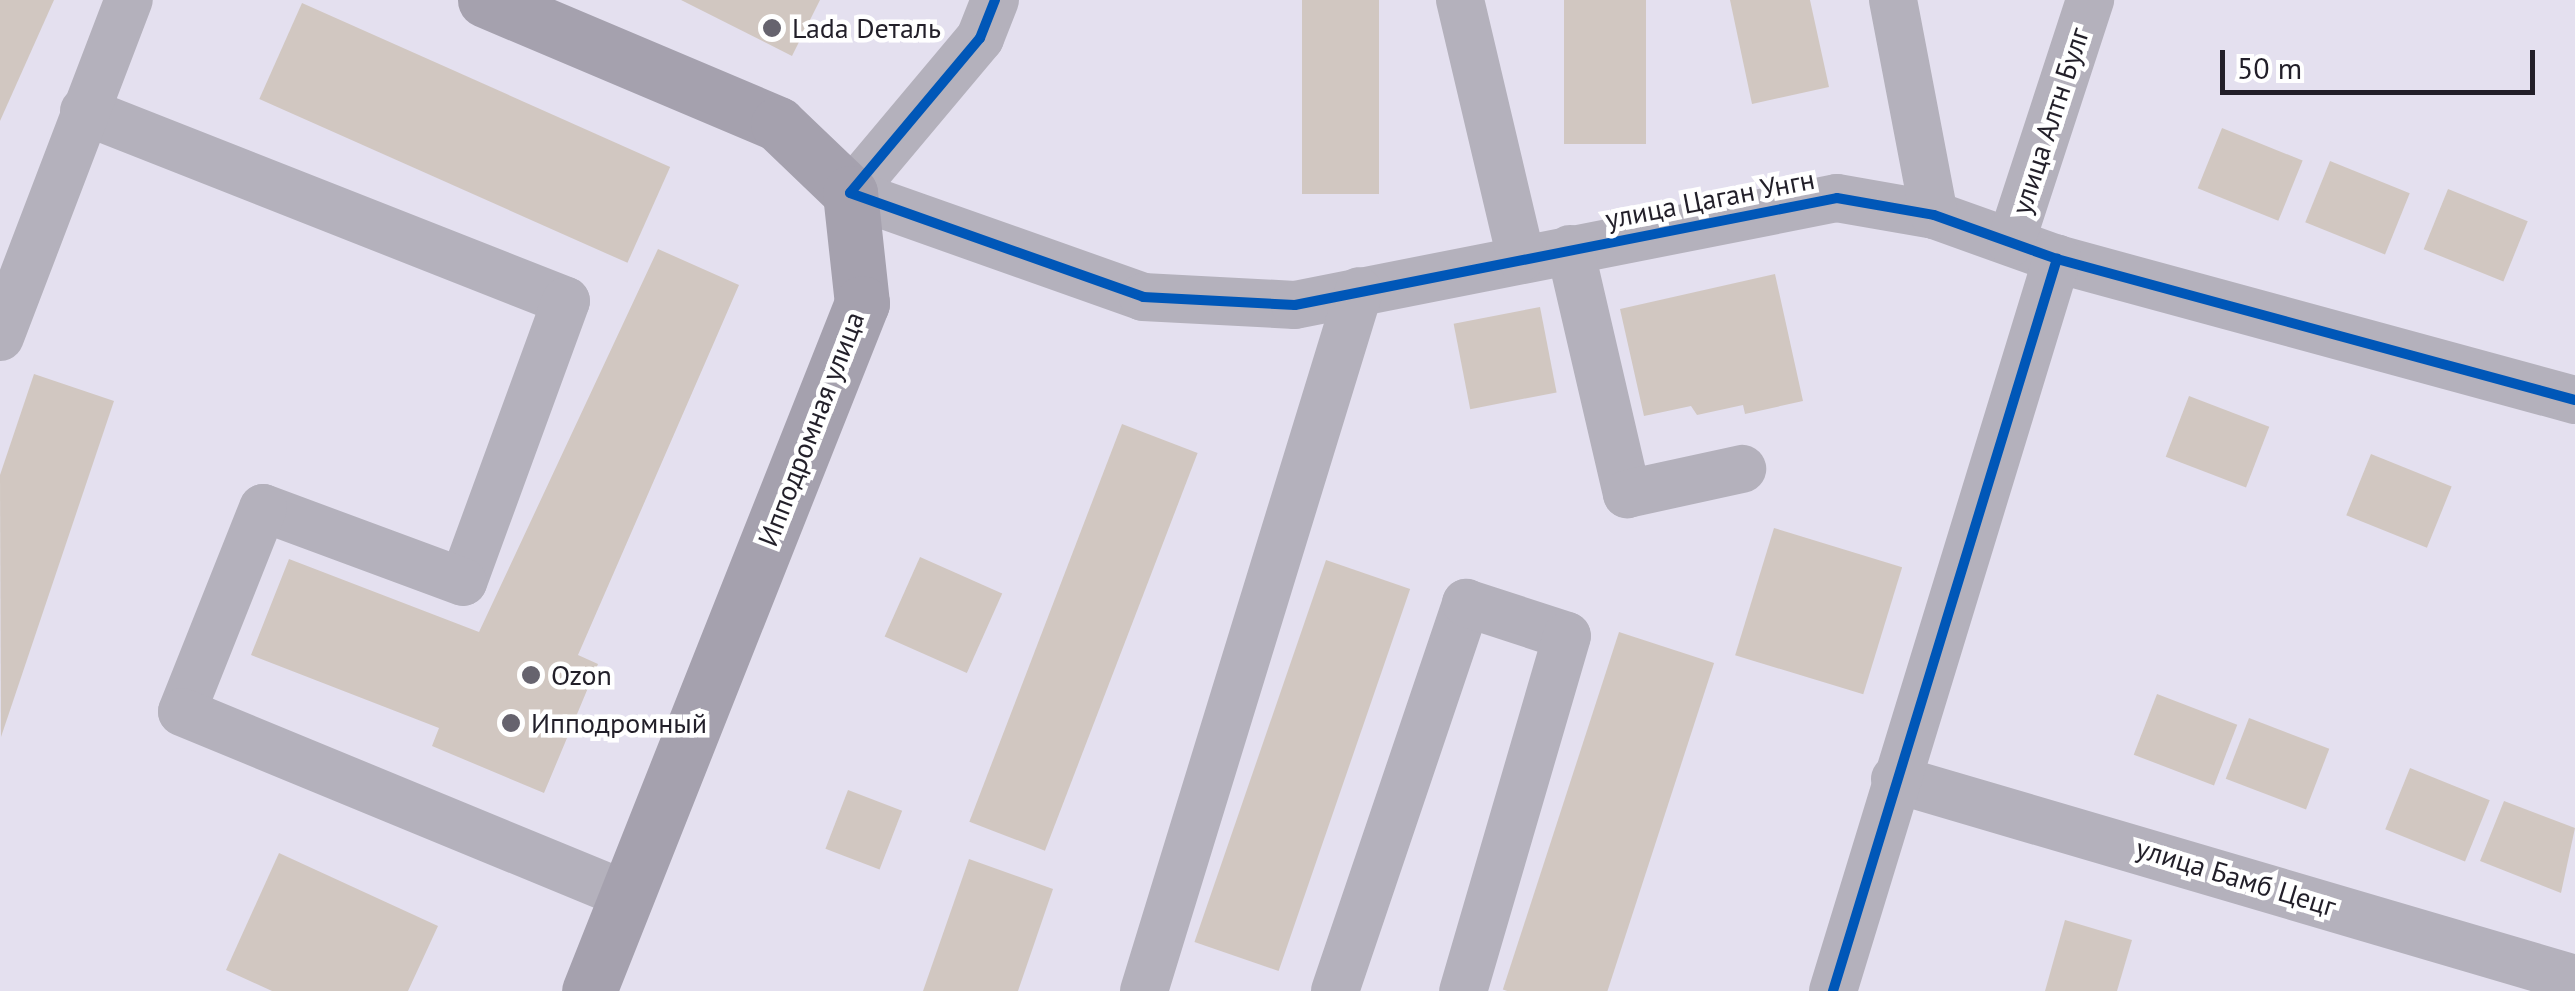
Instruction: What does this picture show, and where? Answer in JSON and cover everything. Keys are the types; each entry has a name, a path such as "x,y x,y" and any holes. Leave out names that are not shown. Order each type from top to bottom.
{"main road":[{"path":"485,0 778,124 850,193"},
{"name":"Ипподромная улица","path":"588,991 862,303 850,193"}],"street":[{"path":"0,337 129,0"},
{"path":"850,193 980,38 994,0"},
{"path":"1460,0 1521,258"},
{"path":"1893,0 1934,215"},
{"name":"улица Алтн Булг","path":"2010,242 2090,0"},
{"path":"84,111 566,302 463,582 263,508 182,712 629,896"},
{"name":"улица Цаган Унгн","path":"850,193 1142,297 1295,305 1836,198 1934,215 2057,259 2575,400"},
{"path":"1570,249 1627,494 1742,469"},
{"path":"1833,991 2057,259"},
{"path":"1144,991 1359,291"},
{"path":"1335,991 1466,603 1567,636 1463,991"},
{"name":"улица Бамб Цецг","path":"1895,779 2575,979"}],"building":[{"path":"0,0 54,0 0,121"},
{"name":"Lada Dеталь","path":"681,0 820,0 792,56"},
{"path":"1302,0 1379,0 1379,194 1302,194"},
{"path":"1564,0 1646,0 1646,144 1564,144"},
{"path":"1730,0 1810,0 1829,87 1752,104"},
{"path":"302,3 670,167 627,263 259,99"},
{"path":"2222,128 2303,161 2278,221 2198,188"},
{"path":"2330,161 2410,193 2385,254 2305,222"},
{"path":"2448,189 2528,221 2503,281 2424,249"},
{"path":"658,249 739,285 578,655 598,664 544,793 432,746 439,728 251,655 289,559 479,632"},
{"path":"1775,274 1803,401 1745,414 1743,405 1697,415 1691,406 1644,416 1620,309"},
{"path":"1540,307 1557,392 1470,409 1454,324"},
{"path":"34,374 114,401 1,737 0,475"},
{"path":"2189,396 2269,427 2246,488 2166,457"},
{"path":"1122,424 1198,453 1045,851 969,822"},
{"path":"2371,454 2452,487 2427,548 2346,515"},
{"path":"1774,528 1902,567 1863,694 1735,655"},
{"path":"920,557 1002,594 967,673 885,636"},
{"path":"1326,560 1410,589 1279,971 1194,942"},
{"path":"1619,632 1714,663 1608,991 1503,990"},
{"path":"2157,694 2237,725 2214,786 2134,755"},
{"path":"2249,718 2329,749 2306,810 2226,779"},
{"path":"2410,768 2490,800 2465,861 2385,829"},
{"path":"848,790 902,811 880,870 825,849"},
{"path":"2504,801 2575,828 2561,893 2480,861"},
{"path":"279,853 438,926 408,991 272,991 226,970"},
{"path":"969,859 1053,889 1018,991 923,991"},
{"path":"2065,920 2132,940 2117,991 2045,991"}],"cycle path":[{"path":"995,0 980,38 850,193 1143,297 1295,305 1837,198 1934,215 2057,259 2575,400"},
{"path":"1833,991 2057,259"}],"place":[{"name":"Lada Dеталь","path":"772,28"},
{"name":"Ozon","path":"531,675"},
{"name":"Ипподромный","path":"511,723"}]}
